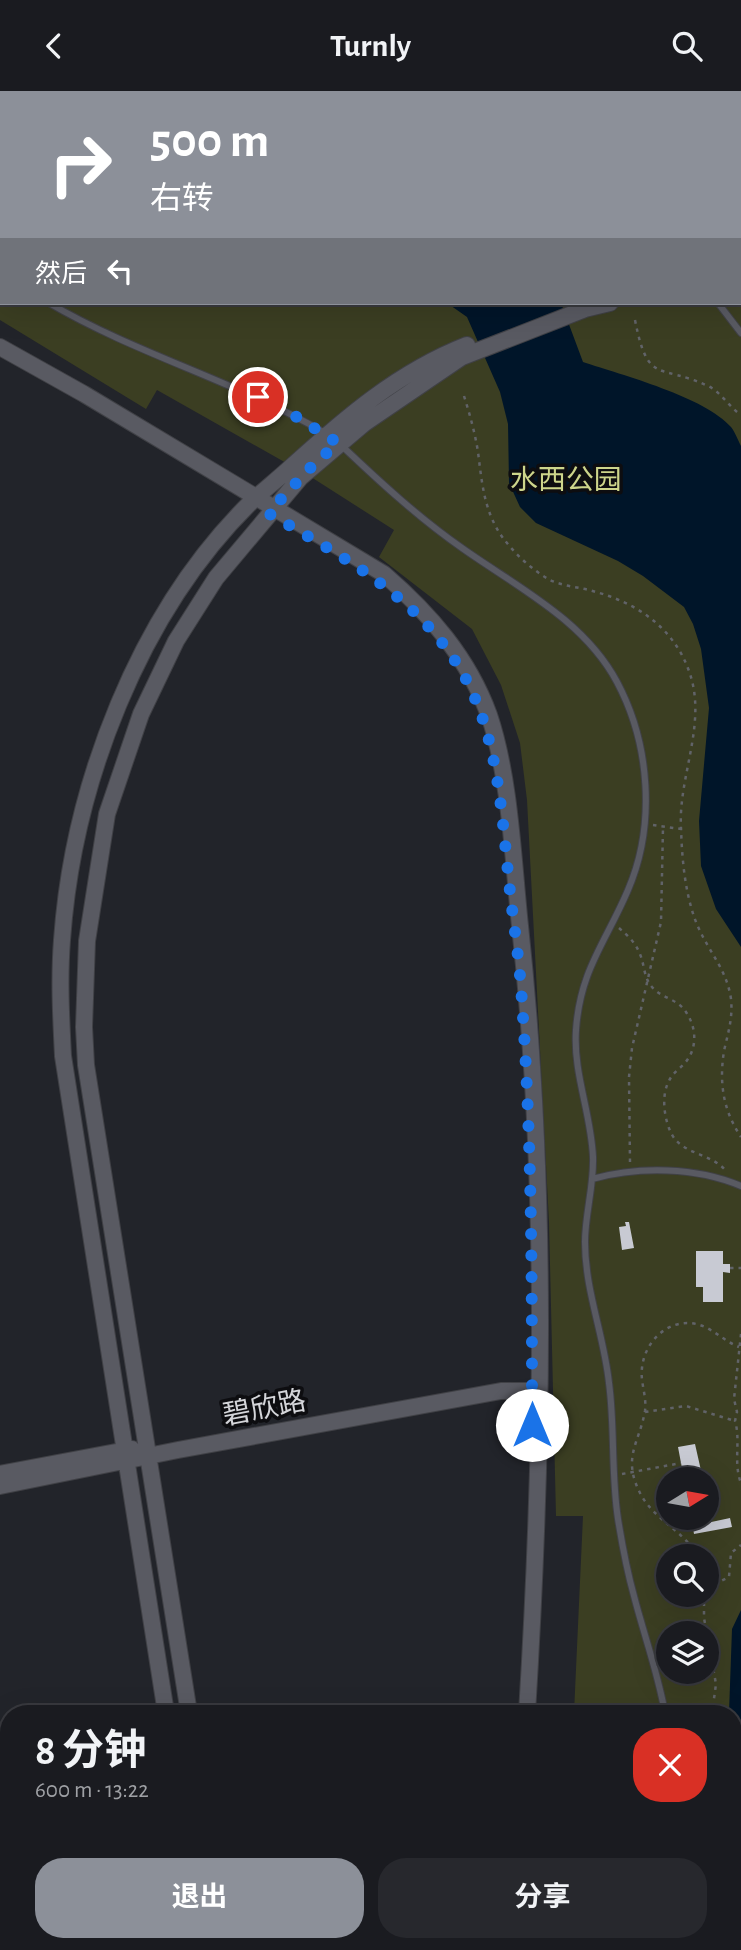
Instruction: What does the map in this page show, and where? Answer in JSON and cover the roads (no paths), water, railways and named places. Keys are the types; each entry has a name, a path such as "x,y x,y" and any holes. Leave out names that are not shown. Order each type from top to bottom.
{"main road":[{"path":"165,1705 63,1056 60,973 68,891 76,841 93,774 143,652 199,563 254,500 332,438 391,384 427,362 460,353 580,306"},
{"path":"0,347 254,500"},
{"path":"0,356 271,510 369,574 407,604 442,643 459,667 484,721 497,785 522,1001 527,1097 537,1557 528,1705"},
{"path":"188,1705 86,1065 84,987 92,898 107,814 141,714 176,641 195,608 271,510 314,464 332,438"},
{"path":"520,1705 535,1387"},
{"name":"碧欣路","path":"0,1474 125,1456 535,1387"},
{"name":"碧欣路","path":"0,1486 125,1456"}],"lane":[{"path":"53,305 126,344 279,406 332,438 401,501 461,547 531,592 591,646 616,679 643,751 644,824 629,890 582,985 578,1009 578,1075 590,1128 592,1179 585,1239 586,1266 609,1380 618,1517 633,1593 664,1705"},
{"path":"720,305 741,333"},
{"path":"592,1179 631,1172 701,1175 741,1186"}],"water":[{"path":"450,305 562,305 583,362 662,388 702,406 731,427 741,446 741,947 716,909 701,866 699,821 709,708 701,649 693,624 684,607 643,576 618,561 536,523 520,507 509,483 508,424 500,392 467,317"},
{"path":"741,1610 741,1705 729,1705 732,1629"}],"park label":[{"name":"水西公园","path":"566,479"}]}
